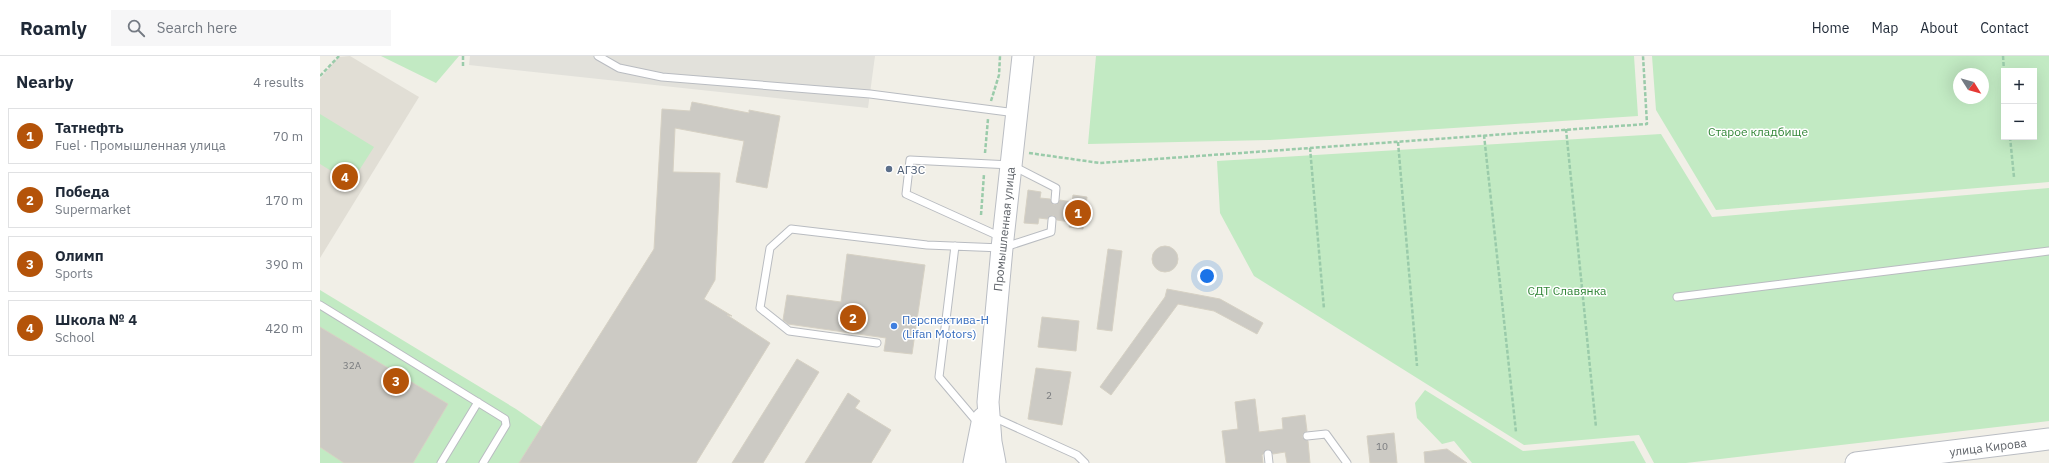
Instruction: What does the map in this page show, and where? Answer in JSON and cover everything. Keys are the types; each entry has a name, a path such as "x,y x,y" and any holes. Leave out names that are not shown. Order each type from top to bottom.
{"main road":[{"name":"Промышленная улица","path":"986,414 1002,243 1023,56"},
{"path":"986,414 996,462"},
{"path":"974,463 986,414"},
{"name":"улица Кирова","path":"1856,463 2049,439"}],"lane":[{"path":"598,56 619,68 662,77 870,94 1017,113"},
{"path":"1002,243 906,194 910,160 1012,158 1056,188 1055,200"},
{"path":"877,343 789,331 760,308 770,248 791,229 927,245 955,246 1002,243 1051,232 1052,220"},
{"path":"955,246 939,377 986,414 1077,455 1085,463"},
{"path":"1677,297 2049,250"},
{"path":"320,305 505,419 506,423 483,463"},
{"path":"441,463 478,402"},
{"path":"1307,436 1326,434 1347,463"},
{"path":"1268,454 1269,463"}],"path":[{"path":"320,76 339,56"},
{"path":"463,56 463,66"},
{"path":"1012,158 1100,163 1647,124 1642,56"},
{"path":"2003,56 2004,68"},
{"path":"1566,130 1596,427"},
{"path":"1484,135 1516,432"},
{"path":"2010,140 2014,177"},
{"path":"1398,142 1417,366"},
{"path":"1310,148 1324,309"},
{"path":"981,215 984,174"}],"shaded area":[{"path":"350,56 419,97 320,258 320,79 338,57"},
{"path":"470,56 875,56 868,108 469,65"}],"green space":[{"path":"381,56 459,56 436,83"},
{"path":"1096,56 1634,56 1638,116 1269,140 1088,144"},
{"name":"Старое кладбище","path":"1652,56 2049,56 2049,182 1716,210 1656,110"},
{"path":"320,114 374,147 351,183 320,164"},
{"name":"СДТ Славянка","path":"1661,134 1712,217 2049,188 2049,421 1686,463 1654,463 1639,435 1524,445 1254,276 1220,213 1217,161"},
{"path":"320,290 516,409 542,427 519,463 320,463"},
{"path":"1425,390 1523,451 1634,441 1646,463 1472,463 1454,441 1442,444 1417,418 1415,403"}],"building":[{"path":"692,102 749,113 749,110 780,116 767,188 736,182 744,141 675,128 673,172 720,173 715,280 704,299 732,316 727,315 770,343 696,463 519,463 654,249 662,109 690,111"},
{"path":"1028,190 1041,192 1040,198 1050,199 1054,205 1060,200 1072,202 1073,195 1087,197 1083,229 1069,227 1070,222 1057,220 1053,215 1047,219 1039,218 1038,224 1024,223"},
{"path":"1165,246 1174,250 1178,259 1174,268 1165,272 1156,268 1152,259 1156,250"},
{"path":"1108,249 1122,251 1112,331 1097,329"},
{"path":"847,254 925,265 912,354 884,351 886,338 788,324 783,320 787,295 841,302"},
{"path":"1167,289 1220,299 1263,323 1257,334 1214,311 1178,304 1111,395 1100,387 1165,297"},
{"path":"1042,317 1079,321 1076,351 1038,347"},
{"path":"320,327 448,404 413,463 344,463 320,447"},
{"path":"797,359 819,372 763,463 732,463"},
{"path":"1036,368 1071,372 1062,425 1028,419"},
{"path":"848,393 860,401 855,408 891,430 871,463 805,463"},
{"path":"1255,399 1259,432 1283,429 1282,418 1305,415 1307,431 1302,437 1308,441 1310,463 1287,463 1285,452 1273,454 1268,449 1262,455 1263,463 1226,463 1222,431 1238,429 1235,402"},
{"path":"1394,433 1397,463 1370,463 1367,436"},
{"path":"1447,449 1467,463 1425,463 1424,452"}],"place":[{"name":"АГЗС","path":"889,169"},
{"name":"Школа № 4","path":"345,177"},
{"name":"Татнефть","path":"1078,213"},
{"name":"Победа","path":"853,318"},
{"name":"Перспектива-Н (Lifan Motors)","path":"894,326"},
{"name":"Олимп","path":"396,381"}]}
